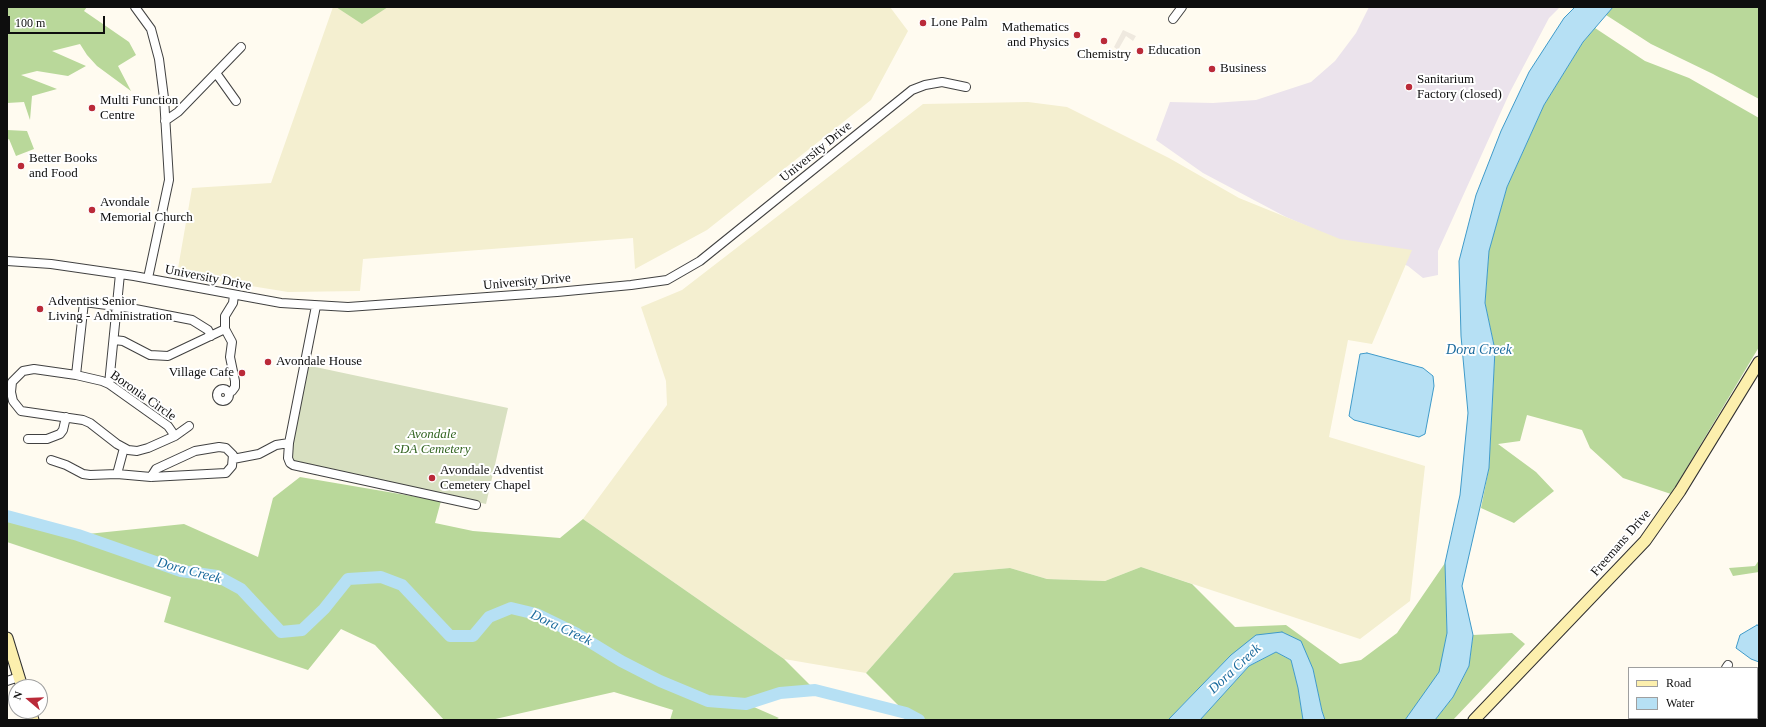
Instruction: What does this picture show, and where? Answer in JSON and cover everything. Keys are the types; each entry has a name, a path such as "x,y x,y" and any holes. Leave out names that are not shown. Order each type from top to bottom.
{"main road":[{"name":"Freemans Drive","path":"1475,719 1645,541 1680,491 1759,362"},
{"path":"7,638 20,679"}],"street":[{"path":"135,7 150,29 155,42 162,76 169,180 148,278"},
{"path":"1174,19 1182,7"},
{"path":"165,120 178,112 241,47"},
{"path":"216,73 236,101"},
{"name":"University Drive","path":"52,264 148,278 281,303 348,307 572,291 667,280 700,261 912,90 925,85 942,82 966,86"},
{"path":"7,256 52,264"},
{"path":"7,261 52,264"},
{"path":"109,384 120,274"},
{"path":"228,392 235,387 235,381 230,357 232,342 225,329 225,316 233,303 234,295"},
{"path":"76,375 84,302 116,306 192,320 208,330 211,336"},
{"path":"316,306 288,443 288,458 290,462 293,465 476,505"},
{"path":"114,340 123,340 145,352 159,356 175,354 225,329"},
{"name":"Boronia Circle","path":"175,436 168,426 109,384 76,375 34,369 23,371 12,382 12,401 21,411 66,417 90,423 124,448 137,451 148,448 175,436 189,426"},
{"path":"28,439 46,439 60,434 63,430 66,417"},
{"path":"233,459 259,454 276,445 288,443"},
{"path":"117,474 124,448"},
{"path":"51,460 66,465 83,474 117,474 151,477 226,473 232,466 233,459 232,455 226,448 212,448 196,452 156,469 151,477"}],"shaded area":[{"path":"333,7 890,7 908,31 871,100 707,230 635,269 633,238 363,259 360,291 288,292 177,274 192,188 271,183"},
{"path":"1369,7 1560,7 1549,18 1510,92 1438,251 1438,275 1423,278 1408,266 1349,244 1286,217 1203,173 1156,140 1170,102 1213,103 1256,100 1311,82 1335,61 1356,33"},
{"path":"1123,30 1136,36 1133,41 1126,36 1118,50 1114,47"},
{"path":"1028,102 1067,107 1169,158 1239,198 1340,239 1412,250 1372,344 1348,340 1329,437 1425,466 1410,601 1360,639 1141,567 1105,581 1047,579 1010,568 954,573 866,673 784,659 583,519 667,405 666,381 641,307 682,290 923,104"}],"green space":[{"path":"7,7 87,7 84,11 129,42 136,55 118,66 131,91 97,66 80,44 52,51 86,66 68,76 37,71 21,75 57,89 32,96 30,120 24,102 7,103"},
{"path":"336,7 388,7 362,24"},
{"path":"1613,7 1759,7 1759,99 1713,74 1651,44 1606,15"},
{"path":"1595,28 1645,61 1689,78 1759,118 1759,347 1671,494 1623,478 1590,448 1582,430 1527,415 1520,441 1498,444 1536,472 1554,491 1514,523 1481,508 1489,468 1495,350 1485,303 1489,250 1507,187 1544,105 1583,42"},
{"path":"7,130 27,131 34,149 16,156 9,139 7,140"},
{"name":"Avondale SDA Cemetery","path":"306,365 508,408 486,504 295,463 292,459 291,446"},
{"path":"300,477 441,501 435,523 473,531 560,538 583,519 784,659 815,690 780,693 747,704 779,718 775,720 670,720 673,710 614,692 491,720 444,720 375,645 341,629 308,670 164,622 171,597 7,542 7,516 78,535 184,524 258,557 273,498"},
{"path":"1759,560 1759,572 1733,576 1729,568 1755,566"},
{"path":"1445,563 1447,633 1440,672 1405,720 1325,720 1313,669 1301,642 1282,632 1231,655 1168,720 919,720 906,713 866,673 954,573 1010,568 1047,579 1105,581 1141,567 1192,584 1235,627 1286,625 1340,664 1361,660 1397,633"},
{"path":"1512,633 1525,644 1453,720 1435,720 1453,697 1469,666 1473,635"},
{"path":"1276,652 1291,660 1298,688 1303,720 1200,720 1249,666"}],"water":[{"name":"Dora Creek","path":"1575,7 1613,7 1583,42 1544,105 1507,187 1489,251 1485,303 1495,350 1489,468 1462,586 1473,635 1469,666 1453,697 1435,720 1405,720 1439,672 1447,633 1445,563 1460,495 1468,413 1461,336 1459,261 1476,195 1501,131 1529,72 1564,18"},
{"path":"1367,353 1423,368 1433,376 1434,386 1425,434 1419,437 1354,420 1349,416 1360,354"},
{"path":"1757,625 1759,626 1759,662 1751,659 1736,648 1740,635"},
{"name":"Dora Creek","path":"1282,632 1301,641 1313,669 1325,720 1303,720 1298,688 1291,660 1276,652 1249,666 1200,720 1168,720 1231,655 1256,635"}],"waterway":[{"name":"Dora Creek","path":"7,516 78,535 181,571 217,576 241,589 281,632 302,630 324,609 348,579 381,577 402,585 450,636 473,636 489,617 511,608 536,614 577,634 621,661 660,681 708,701 746,704 780,693 815,690 906,713 919,720"}],"place":[{"name":"Lone Palm","path":"923,23"},
{"name":"Mathematics and Physics","path":"1077,35"},
{"name":"Chemistry","path":"1104,41"},
{"name":"Education","path":"1140,51"},
{"name":"Business","path":"1212,69"},
{"name":"Sanitarium Factory (closed)","path":"1409,87"},
{"name":"Multi Function Centre","path":"92,108"},
{"name":"Better Books and Food","path":"21,166"},
{"name":"Avondale Memorial Church","path":"92,210"},
{"name":"Adventist Senior Living - Administration","path":"40,309"},
{"name":"Avondale House","path":"268,362"},
{"name":"Village Cafe","path":"242,373"},
{"name":"Avondale Adventist Cemetery Chapel","path":"432,478"}]}
